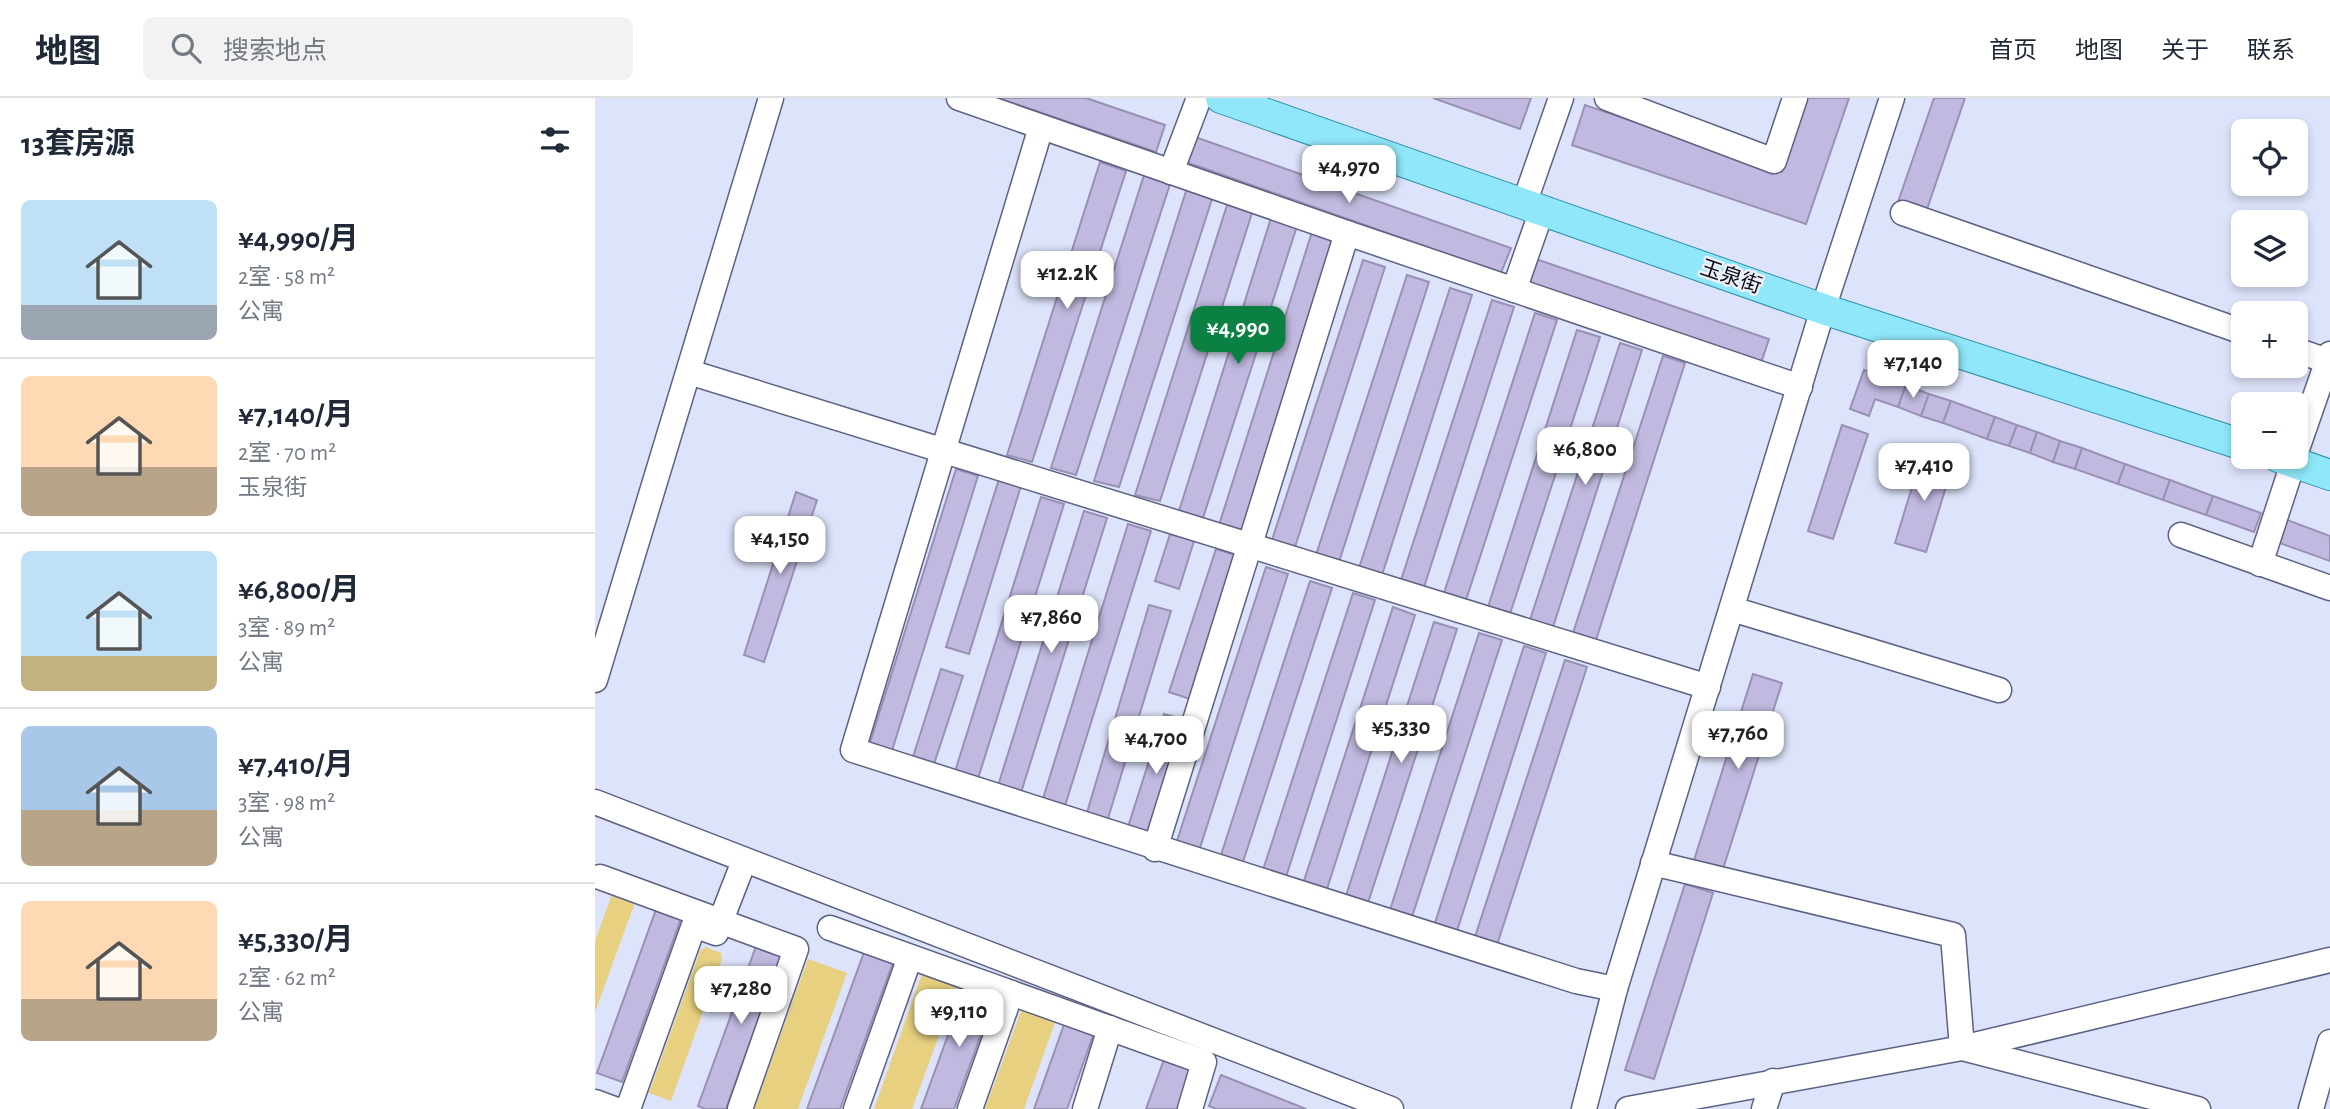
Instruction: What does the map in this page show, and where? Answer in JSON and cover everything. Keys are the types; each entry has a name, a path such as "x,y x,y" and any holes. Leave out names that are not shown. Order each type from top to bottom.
{"main road":[{"name":"玉泉街","path":"1221,98 1826,300 2231,442"},
{"name":"玉泉街","path":"1279,98 1532,200"},
{"name":"玉泉街","path":"1826,300 2231,421"},
{"path":"2308,453 2330,455"},
{"path":"2308,461 2330,475"}],"street":[{"path":"595,680 771,98"},
{"path":"959,98 1800,387"},
{"path":"1171,172 1199,98"},
{"path":"1514,289 1532,200 1561,98"},
{"path":"1607,98 1774,161 1795,98"},
{"path":"1584,1109 1615,989 1653,863 1826,300 1892,98"},
{"path":"1041,127 853,751 1576,981 1615,989"},
{"path":"1903,213 2231,328"},
{"path":"1155,849 1347,233"},
{"path":"2308,353 2329,359 2308,413"},
{"path":"689,372 1707,687"},
{"path":"2260,564 2288,469"},
{"path":"2181,535 2330,588"},
{"path":"1732,609 1999,690"},
{"path":"595,802 1391,1109"},
{"path":"628,1109 694,925 716,933 744,861"},
{"path":"1653,863 1953,935 1962,1048"},
{"path":"600,876 796,949 740,1109"},
{"path":"830,928 1204,1062 1191,1109"},
{"path":"856,1109 910,957"},
{"path":"1628,1109 1962,1048 2330,960"},
{"path":"970,1109 1011,993"},
{"path":"1085,1109 1110,1028"},
{"path":"2311,1109 2330,1042"},
{"path":"1962,1048 2198,1109"},
{"path":"1764,1109 1773,1081"},
{"path":"595,1102 614,1109"}],"shaded area":[{"path":"614,889 637,897 595,1012 595,941"},
{"path":"706,947 721,953 722,959 671,1101 649,1093 700,951"},
{"path":"808,959 847,973 798,1109 754,1109"},
{"path":"923,971 958,984 912,1109 874,1109"},
{"path":"1022,1008 1056,1020 1024,1109 985,1109"}],"building":[{"path":"998,98 1086,98 1165,125 1156,152"},
{"path":"1433,98 1531,98 1520,129"},
{"path":"1807,98 1849,98 1806,224 1572,145 1585,105 1782,172"},
{"path":"1934,98 1965,98 1925,215 1897,205"},
{"path":"1195,137 1511,248 1501,273 1186,162"},
{"path":"1100,162 1126,171 1032,462 1007,455"},
{"path":"1144,175 1170,184 1076,475 1051,468"},
{"path":"1187,188 1213,196 1119,487 1094,481"},
{"path":"1228,202 1253,210 1160,501 1135,495"},
{"path":"1271,218 1297,226 1203,518 1179,511"},
{"path":"1312,232 1338,240 1244,531 1219,525"},
{"path":"1533,258 1769,339 1760,366 1524,285"},
{"path":"1363,260 1385,267 1295,547 1272,540"},
{"path":"1407,275 1429,282 1339,562 1316,555"},
{"path":"1450,288 1472,295 1382,575 1359,568"},
{"path":"1492,300 1514,307 1424,587 1401,580"},
{"path":"1535,313 1557,320 1466,600 1444,593"},
{"path":"1577,330 1600,337 1509,617 1487,610"},
{"path":"1620,343 1642,350 1552,630 1529,623"},
{"path":"1663,356 1685,363 1595,643 1572,636"},
{"path":"1864,370 1906,385 1898,407 1875,399 1869,416 1850,409"},
{"path":"1906,385 1929,394 1921,416 1898,407"},
{"path":"1929,394 1951,401 1943,423 1921,416"},
{"path":"1951,401 1995,417 1987,439 1943,423"},
{"path":"1995,417 2017,425 2009,446 1987,439"},
{"path":"1842,425 1868,434 1833,539 1808,531"},
{"path":"2017,425 2037,432 2030,453 2009,446"},
{"path":"2037,432 2060,441 2053,462 2030,453"},
{"path":"2060,441 2082,448 2075,469 2053,462"},
{"path":"2082,448 2125,464 2118,484 2075,469"},
{"path":"1922,454 1953,464 1926,552 1895,543"},
{"path":"2125,464 2170,480 2163,500 2118,484"},
{"path":"956,469 978,476 890,757 868,749"},
{"path":"999,479 1021,486 969,654 946,647"},
{"path":"2170,480 2213,496 2206,515 2163,500"},
{"path":"796,492 817,500 764,662 744,655"},
{"path":"2213,496 2261,513 2254,532 2206,515"},
{"path":"1041,497 1064,504 976,785 953,778"},
{"path":"1084,511 1107,518 1019,799 996,792"},
{"path":"2282,518 2330,536 2330,561 2274,541"},
{"path":"1128,524 1151,531 1063,812 1041,805"},
{"path":"1170,534 1194,541 1179,589 1155,581"},
{"path":"1216,549 1238,556 1190,699 1169,692"},
{"path":"1266,567 1288,574 1198,854 1175,847"},
{"path":"1310,581 1332,588 1241,868 1219,861"},
{"path":"1353,593 1375,600 1285,880 1262,873"},
{"path":"1149,605 1171,611 1106,825 1085,819"},
{"path":"1393,607 1415,615 1325,895 1302,887"},
{"path":"1434,622 1457,629 1366,909 1344,902"},
{"path":"1479,633 1502,640 1411,920 1389,913"},
{"path":"1524,646 1546,653 1456,934 1434,926"},
{"path":"1565,660 1587,667 1496,948 1474,940"},
{"path":"941,669 963,676 932,770 911,763"},
{"path":"1753,674 1782,683 1723,869 1694,860"},
{"path":"1164,714 1185,720 1149,837 1127,830"},
{"path":"1685,884 1713,893 1654,1079 1625,1070"},
{"path":"658,904 683,913 622,1082 597,1073"},
{"path":"759,938 784,947 726,1109 705,1109 698,1106"},
{"path":"867,944 896,954 840,1109 807,1109"},
{"path":"967,983 996,993 954,1109 921,1109"},
{"path":"1066,1019 1095,1030 1067,1109 1034,1109"},
{"path":"1166,1054 1195,1065 1179,1109 1146,1109"},
{"path":"1221,1075 1306,1109 1216,1109 1209,1106"}]}
